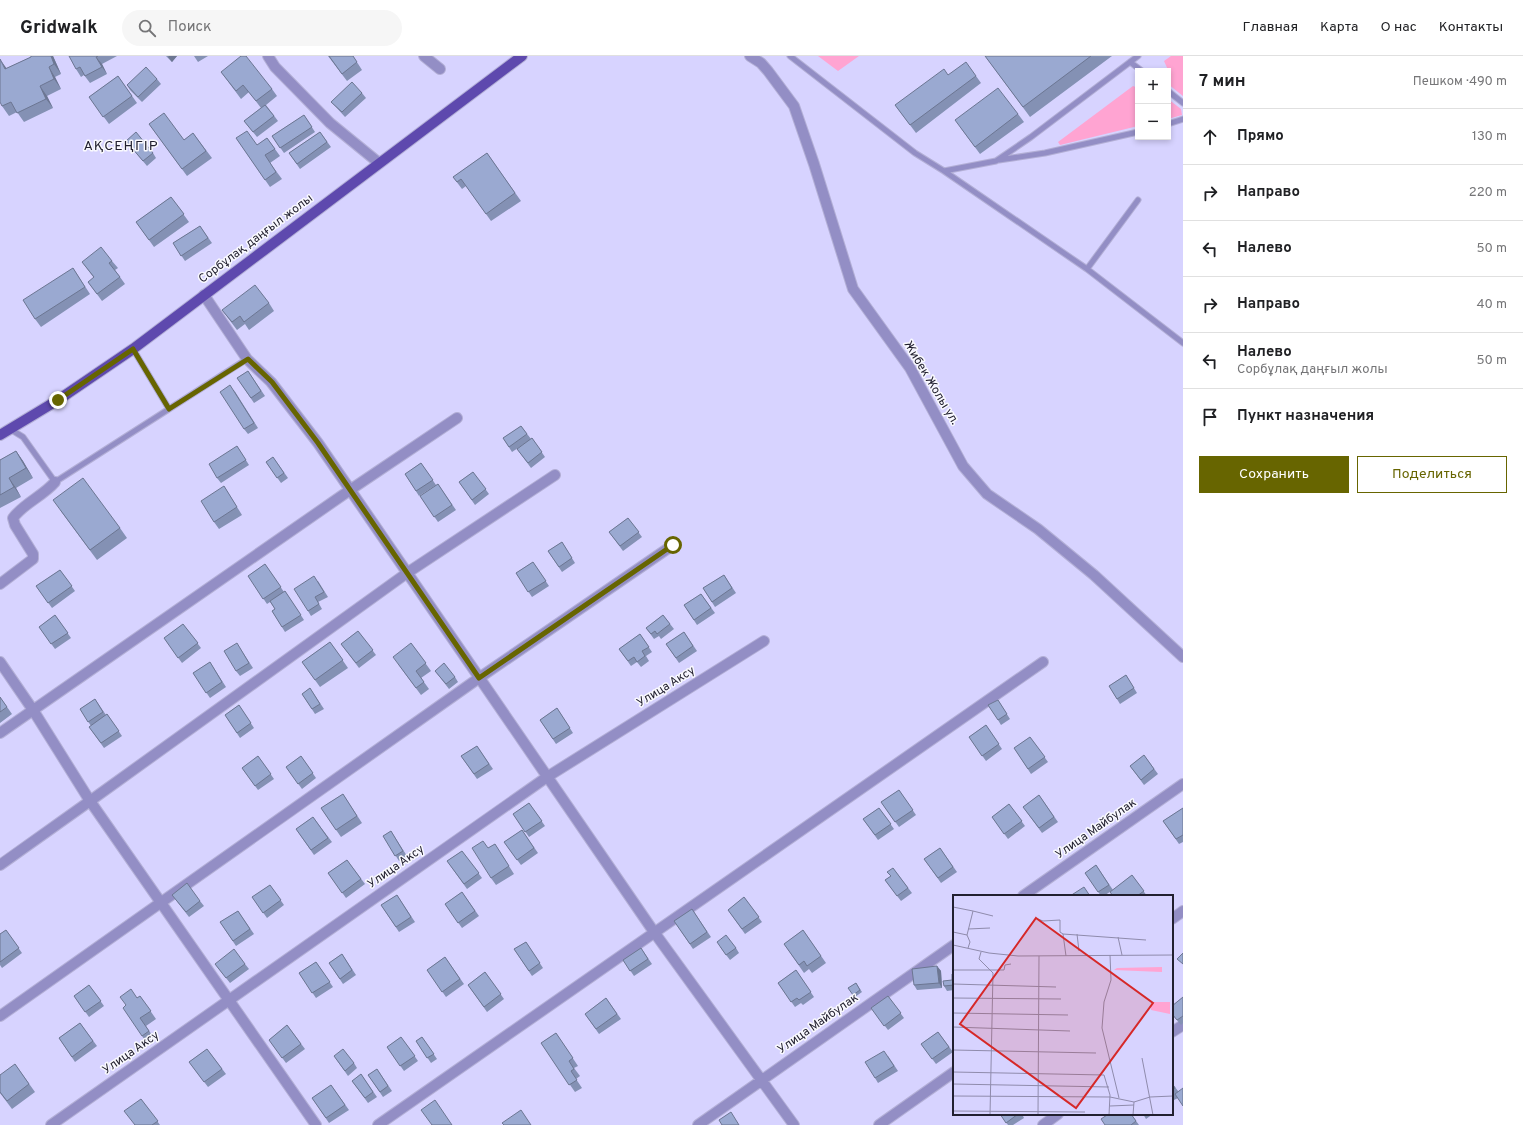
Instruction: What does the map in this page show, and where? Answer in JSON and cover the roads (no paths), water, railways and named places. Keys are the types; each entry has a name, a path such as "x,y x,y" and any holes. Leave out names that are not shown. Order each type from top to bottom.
{"main road":[{"name":"Сорбұлақ даңғыл жолы","path":"0,435 58,400 133,349 522,56"}],"street":[{"path":"268,56 275,67 330,123 379,163"},
{"path":"424,56 440,69"},
{"name":"Жибек Жолы ул.","path":"750,56 761,62 794,106 814,164 853,289 910,368 963,466 987,494 1038,529 1094,575 1183,657"},
{"path":"204,295 248,359 272,382 318,443 654,932 794,1125"},
{"path":"0,733 350,490 457,418"},
{"path":"0,864 90,802 407,573 555,475"},
{"path":"0,584 33,559 33,554 15,525 14,518 18,512 47,491 55,482"},
{"path":"0,1016 479,678 673,545"},
{"name":"Улица Аксу","path":"51,1125 547,777 764,641"},
{"path":"0,662 33,710 90,802 230,999 316,1125"},
{"path":"378,1125 1043,662"},
{"name":"Улица Майбулак","path":"1024,895 1183,784"},
{"path":"1173,918 1183,911"},
{"name":"Улица Майбулак","path":"698,1125 953,946"},
{"path":"1173,1031 1183,1024"},
{"path":"879,1125 953,1073"},
{"path":"1043,1125 1057,1115"}],"lane":[{"path":"790,56 915,154 944,171 1087,269 1183,343"},
{"path":"996,161 1031,137 1138,56"},
{"path":"1130,62 1138,68"},
{"path":"1171,93 1183,103"},
{"path":"1171,123 1183,120"},
{"path":"944,171 1046,153 1135,133"},
{"path":"1087,269 1138,200"},
{"path":"133,349 169,409"},
{"path":"10,429 24,436 55,482 248,359"}],"district":[{"name":"АҚСЕҢГІР","path":"121,146"}]}
